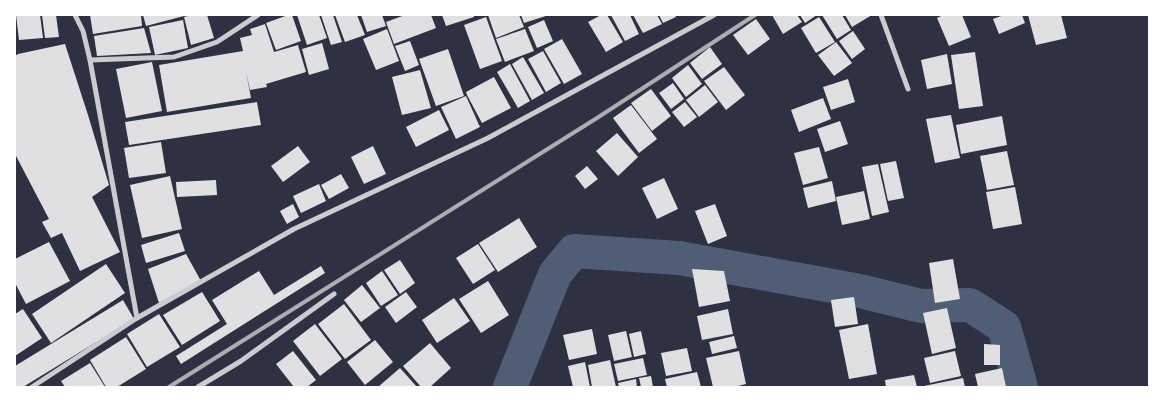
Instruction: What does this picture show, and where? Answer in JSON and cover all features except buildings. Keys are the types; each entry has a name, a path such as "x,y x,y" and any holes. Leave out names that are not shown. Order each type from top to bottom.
{"street":[{"path":"74,15 83,31 90,60 137,318"},
{"path":"90,60 174,57 216,42 258,15"},
{"path":"32,387 137,318 294,229 488,138 714,15"},
{"path":"881,15 908,89"},
{"path":"198,387 241,361 334,294"}],"waterway":[{"path":"510,387 555,274 574,251 679,258 860,291 921,306 970,305 1004,327 1021,387"}],"railway":[{"path":"169,387 597,118 755,15"}]}
